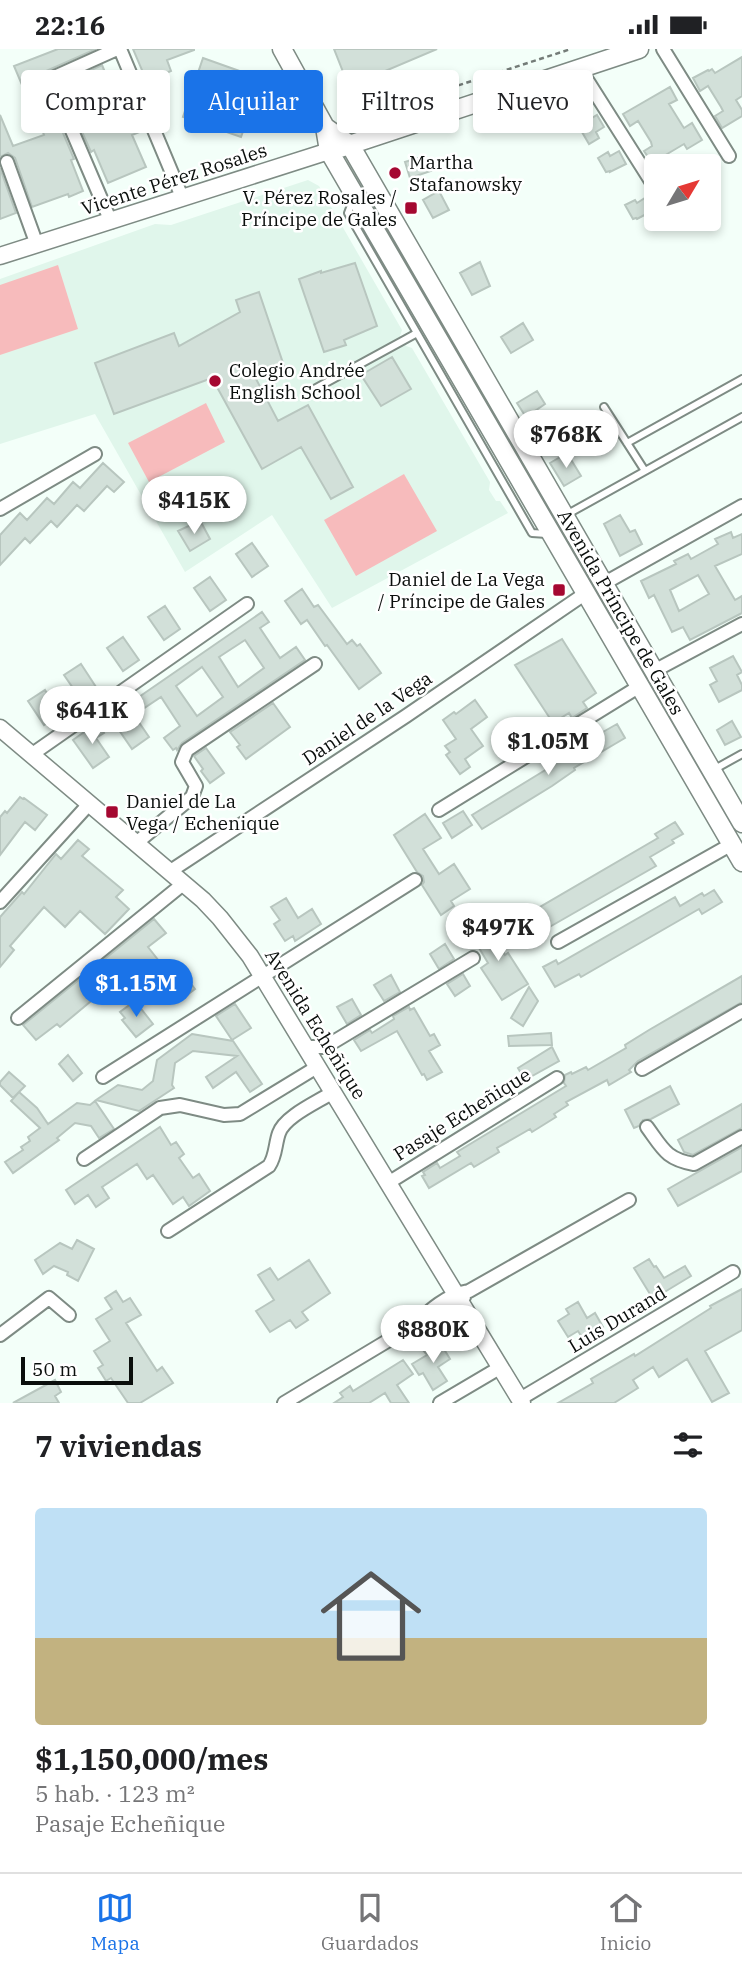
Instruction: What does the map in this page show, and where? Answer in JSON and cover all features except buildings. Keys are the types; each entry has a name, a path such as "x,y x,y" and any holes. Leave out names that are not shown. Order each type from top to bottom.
{"main road":[{"name":"Avenida Príncipe de Gales","path":"282,49 325,127 329,151 742,862"},
{"name":"Vicente Pérez Rosales","path":"329,151 639,49"},
{"name":"Avenida Príncipe de Gales","path":"325,127 350,145 742,824"}],"street":[{"path":"111,222 50,79 118,49 182,197"},
{"path":"663,49 729,156"},
{"path":"580,69 644,170"},
{"name":"Vicente Pérez Rosales","path":"0,256 329,151"},
{"path":"6,162 37,245"},
{"path":"0,509 95,454"},
{"path":"604,584 742,506"},
{"name":"Daniel de la Vega","path":"169,872 407,716 586,593"},
{"path":"31,755 247,604"},
{"path":"654,671 742,625"},
{"path":"135,843 192,797 196,786 182,762 187,750 315,663"},
{"path":"439,810 640,686"},
{"name":"Avenida Echeñique","path":"0,729 183,884 228,927 250,956 388,1182 462,1296 521,1401"},
{"path":"0,902 89,804"},
{"path":"558,942 732,844"},
{"path":"103,1077 415,880"},
{"path":"18,1018 183,884"},
{"path":"305,1047 325,1047 473,958"},
{"path":"642,1069 742,1011"},
{"path":"84,1159 160,1108 180,1105 224,1115 240,1114 316,1065 325,1047"},
{"name":"Pasaje Echeñique","path":"388,1182 556,1078"},
{"path":"169,1231 269,1166 286,1121 333,1092"},
{"path":"646,1127 666,1153 678,1161 694,1164 742,1137"},
{"path":"284,1403 414,1325 439,1316 462,1296 629,1200"},
{"name":"Luis Durand","path":"521,1401 733,1272"},
{"path":"0,1335 49,1298 69,1315"},
{"path":"440,1403 500,1367"}],"lane":[{"path":"355,195 348,213 532,533 552,535"},
{"path":"309,392 418,333"},
{"path":"627,443 742,379"},
{"path":"604,407 645,471"},
{"path":"564,516 742,417"},
{"path":"712,771 742,754"}],"path":[{"path":"325,127 351,121 571,49"}],"shaded area":[{"name":"Colegio Andrée English School","path":"308,180 319,186 402,330 400,336 406,346 412,348 490,482 489,490 508,513 332,608 272,515 185,572 95,414 0,444 0,279 155,224 171,225"},
{"path":"58,265 78,329 0,355 0,285"},
{"path":"206,403 225,442 149,482 128,443"},
{"path":"404,474 437,531 356,576 324,520"}],"place":[{"name":"Martha Stafanowsky","path":"395,173"},
{"name":"V. Pérez Rosales / Príncipe de Gales","path":"411,208"},
{"name":"Colegio Andrée English School","path":"215,381"},
{"name":"Daniel de La Vega / Príncipe de Gales","path":"559,590"},
{"name":"Daniel de La Vega / Echenique","path":"112,812"}]}
